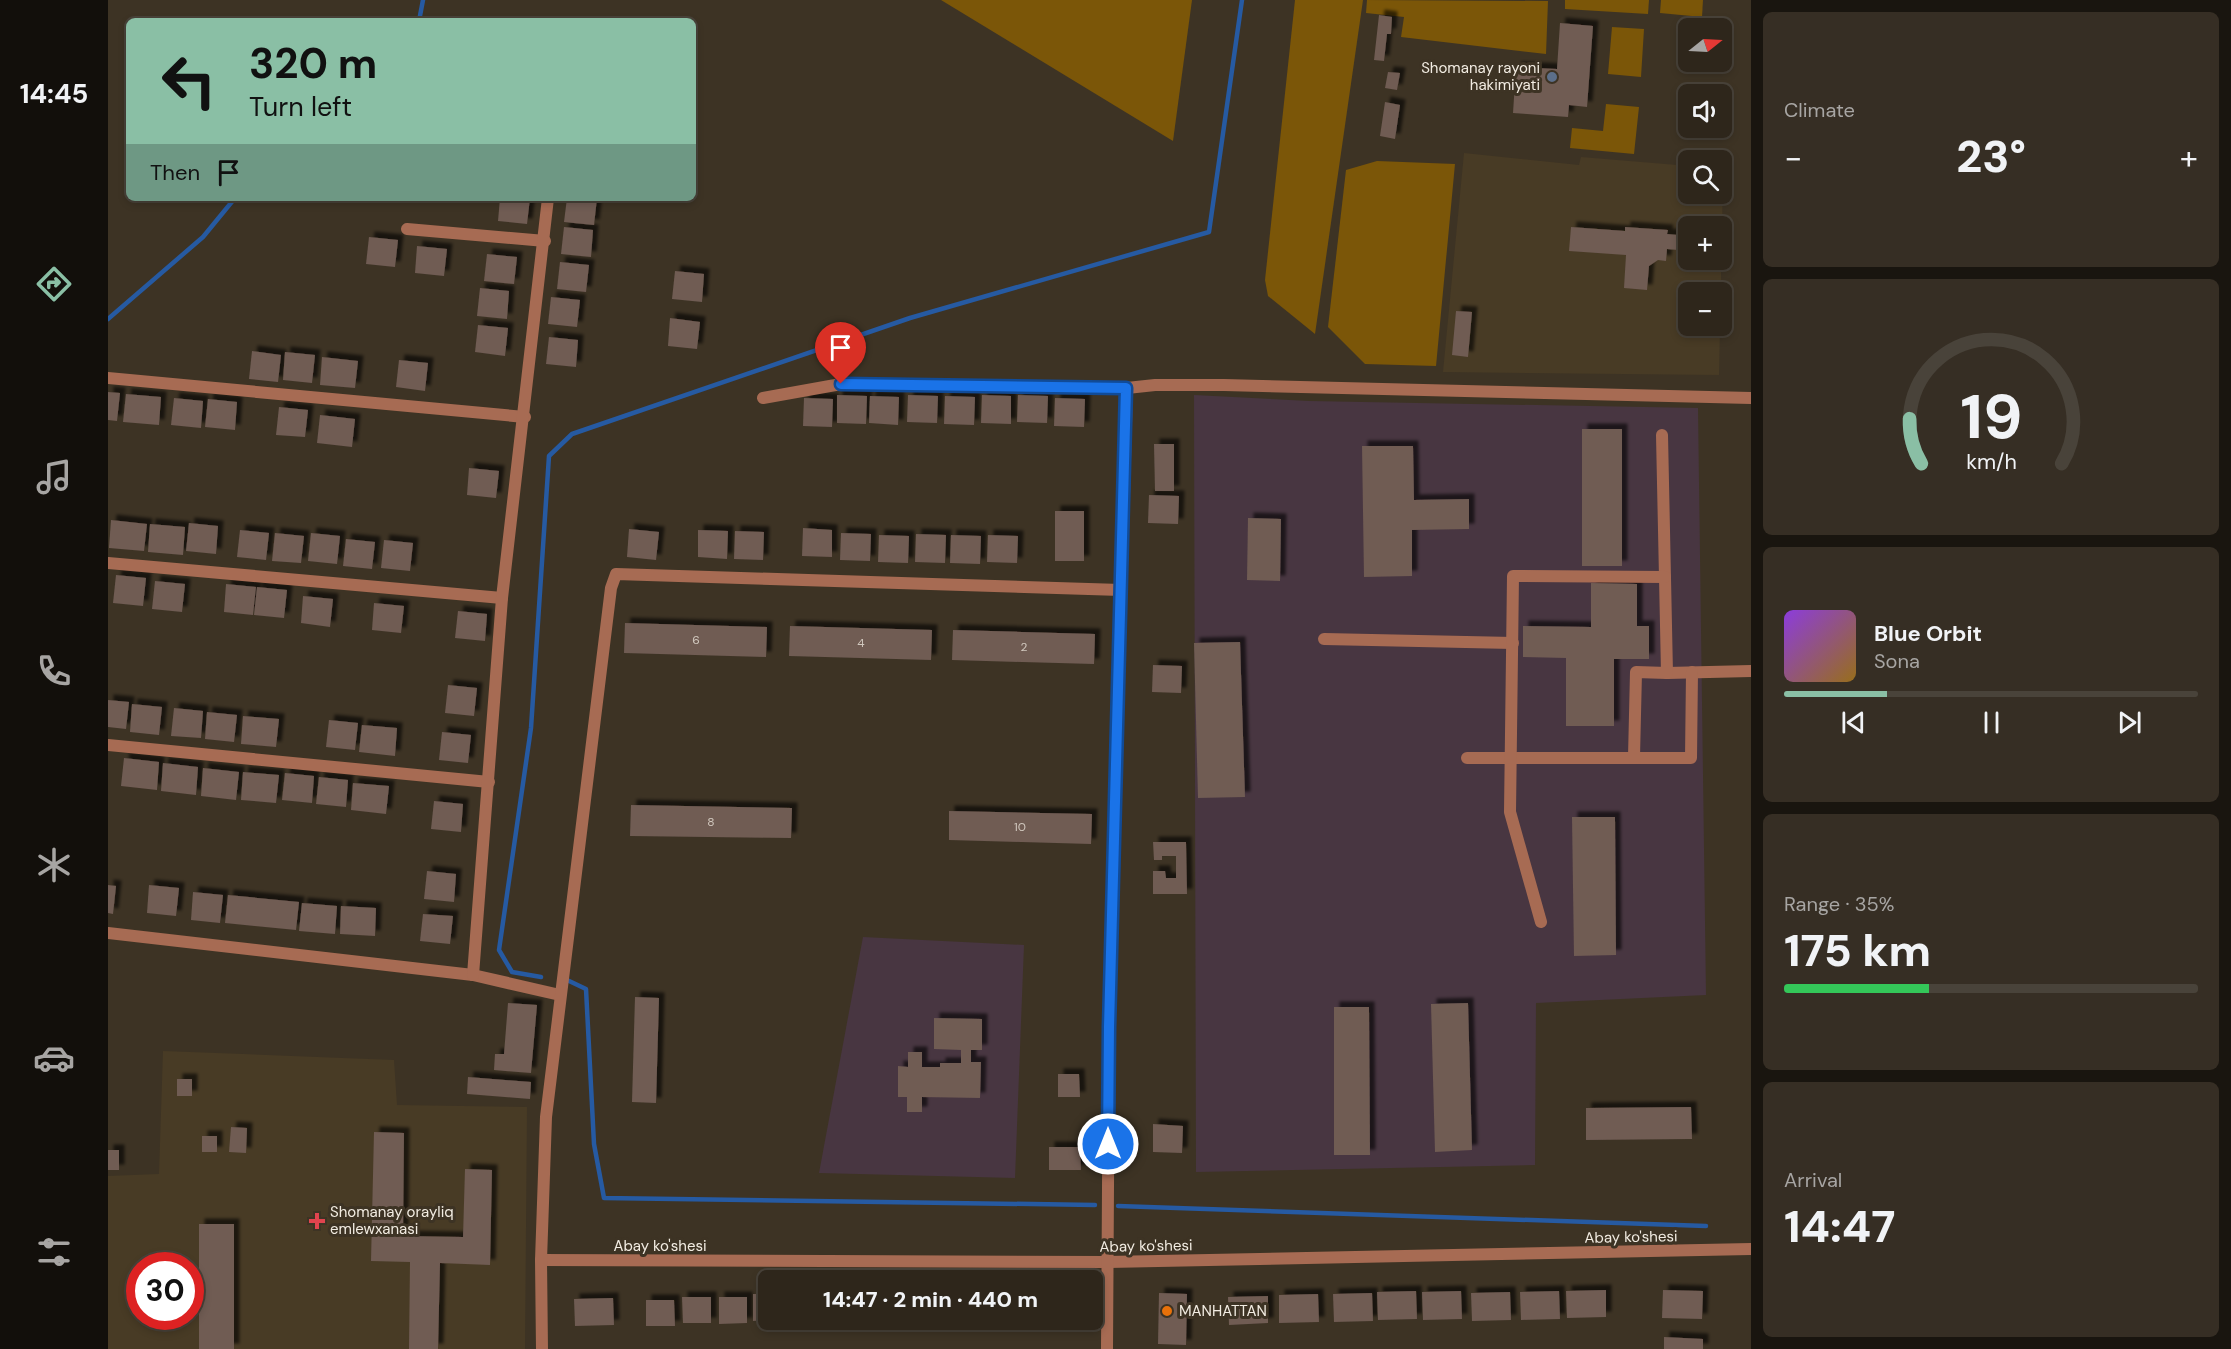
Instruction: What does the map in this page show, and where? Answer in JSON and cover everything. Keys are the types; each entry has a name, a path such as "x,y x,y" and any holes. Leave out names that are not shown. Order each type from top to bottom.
{"street":[{"path":"473,975 502,598 525,417 548,201"},
{"path":"407,229 544,240"},
{"path":"108,378 525,417"},
{"path":"763,398 841,384 1126,388 1155,385 1224,385 1751,398"},
{"path":"1107,1349 1109,1027 1126,388"},
{"path":"1662,435 1667,673"},
{"path":"108,563 502,598"},
{"path":"542,1349 541,1260 546,1118 611,588 616,574 1121,590"},
{"path":"1542,922 1510,812 1513,576 1665,577"},
{"path":"1324,639 1513,644"},
{"path":"1634,757 1636,672 1751,671"},
{"path":"1467,758 1691,758 1692,672"},
{"path":"108,745 489,782"},
{"path":"108,933 473,975 560,995"},
{"name":"Abay ko'shesi","path":"541,1260 1108,1262 1751,1250"}],"shaded area":[{"path":"941,0 1192,0 1173,141"},
{"path":"1295,0 1363,0 1315,334 1268,296 1265,280"},
{"path":"1367,0 1548,1 1546,54 1401,37 1404,17 1366,13"},
{"path":"1565,0 1649,0 1648,14 1565,9"},
{"path":"1661,0 1703,0 1702,17 1660,13"},
{"path":"1612,27 1644,29 1641,77 1608,74"},
{"path":"1606,104 1639,107 1634,154 1570,148 1572,128 1603,131"},
{"path":"1464,153 1579,165 1581,157 1678,165 1678,204 1722,204 1722,216 1678,216 1678,270 1721,270 1721,282 1678,282 1678,336 1720,336 1719,375 1443,372"},
{"path":"1377,161 1455,164 1436,366 1365,364 1328,327 1346,170"},
{"path":"1194,395 1309,401 1698,408 1706,995 1536,1003 1535,1165 1196,1172"},
{"path":"863,937 1024,945 1015,1178 819,1173"},
{"name":"Shomanay orayliq emlewxanasi","path":"163,1051 394,1060 397,1105 527,1107 525,1349 108,1349 108,1176 159,1174"}],"building":[{"path":"1379,15 1392,17 1391,34 1387,34 1384,61 1374,60"},
{"name":"Shomanay rayoni hakimiyati","path":"1560,23 1593,26 1587,107 1569,105 1568,117 1513,113 1516,67 1557,69"},
{"path":"1388,72 1400,73 1397,90 1385,88"},
{"path":"1385,102 1400,105 1395,139 1380,136"},
{"path":"500,201 530,201 527,224 498,221"},
{"path":"567,201 597,201 594,225 564,222"},
{"path":"564,227 593,230 591,257 561,254"},
{"path":"1571,227 1625,231 1625,227 1668,230 1667,234 1678,235 1678,250 1667,249 1666,261 1658,260 1649,266 1647,290 1624,288 1626,255 1569,251"},
{"path":"369,237 398,240 395,267 366,264"},
{"path":"417,246 447,249 444,276 415,273"},
{"path":"487,254 517,257 514,284 484,281"},
{"path":"560,262 589,265 586,292 557,289"},
{"path":"675,271 704,274 702,302 672,299"},
{"path":"480,288 509,291 507,319 477,316"},
{"path":"551,297 580,300 577,327 548,324"},
{"path":"1456,311 1472,312 1468,357 1452,355"},
{"path":"670,318 700,322 697,349 668,346"},
{"path":"478,325 508,328 505,356 475,352"},
{"path":"549,337 578,340 576,367 546,364"},
{"path":"252,351 281,355 278,382 249,379"},
{"path":"285,352 315,355 312,383 283,380"},
{"path":"322,357 358,361 355,388 320,385"},
{"path":"399,360 428,363 425,391 396,387"},
{"path":"108,392 120,393 117,421 108,420"},
{"path":"126,394 161,397 159,425 123,422"},
{"path":"837,395 867,396 866,424 837,423"},
{"path":"908,395 938,396 937,423 907,422"},
{"path":"982,395 1011,396 1011,424 981,423"},
{"path":"1018,395 1048,396 1047,423 1017,422"},
{"path":"870,396 899,397 898,425 869,423"},
{"path":"945,396 975,397 974,425 944,424"},
{"path":"174,398 203,401 201,428 171,425"},
{"path":"804,398 833,399 832,427 803,426"},
{"path":"1055,398 1085,399 1084,427 1054,426"},
{"path":"208,399 237,402 235,430 205,427"},
{"path":"279,407 308,410 305,437 276,435"},
{"path":"320,415 355,419 352,447 317,443"},
{"path":"1582,429 1622,429 1622,566 1582,566"},
{"path":"1154,444 1174,444 1174,491 1155,491"},
{"path":"1362,446 1413,446 1414,500 1469,499 1469,529 1412,530 1412,576 1364,577"},
{"path":"469,468 499,471 496,498 467,495"},
{"path":"1149,495 1179,496 1178,524 1148,523"},
{"path":"1055,511 1084,511 1084,561 1055,561"},
{"path":"1248,518 1281,519 1280,581 1247,580"},
{"path":"111,520 147,524 144,551 109,548"},
{"path":"189,523 218,526 216,554 186,551"},
{"path":"150,524 185,527 183,555 148,552"},
{"path":"803,528 832,530 832,557 802,556"},
{"path":"629,529 659,532 656,560 627,557"},
{"path":"240,530 269,533 266,560 237,557"},
{"path":"698,530 728,531 727,559 698,557"},
{"path":"735,531 764,532 763,560 734,559"},
{"path":"275,533 304,536 301,563 272,561"},
{"path":"311,533 340,536 337,564 308,561"},
{"path":"841,533 871,534 870,561 840,560"},
{"path":"916,534 946,535 945,563 915,562"},
{"path":"879,535 909,536 908,563 878,562"},
{"path":"951,535 981,536 980,564 950,563"},
{"path":"988,535 1018,536 1017,563 987,562"},
{"path":"346,539 375,542 372,569 343,566"},
{"path":"384,540 413,543 410,571 381,568"},
{"path":"116,575 146,578 143,606 113,603"},
{"path":"155,581 185,584 182,612 152,609"},
{"path":"1591,583 1637,584 1637,626 1649,626 1649,659 1614,659 1614,726 1566,726 1566,658 1523,657 1523,626 1591,627"},
{"path":"226,584 256,587 253,615 224,612"},
{"path":"257,587 287,590 284,618 254,615"},
{"path":"303,596 333,599 330,627 301,623"},
{"path":"374,603 404,606 401,633 372,630"},
{"path":"458,611 487,614 485,641 455,638"},
{"path":"625,623 767,627 766,657 624,653"},
{"path":"790,626 932,630 931,660 789,656"},
{"path":"953,630 1095,634 1094,664 952,660"},
{"path":"1240,642 1245,797 1198,798 1194,643"},
{"path":"1153,665 1182,666 1181,693 1152,692"},
{"path":"448,685 477,688 474,716 445,713"},
{"path":"108,700 129,702 126,729 108,727"},
{"path":"132,704 162,707 159,735 130,732"},
{"path":"174,708 203,711 201,738 171,736"},
{"path":"207,712 237,715 234,742 205,739"},
{"path":"243,716 279,719 276,747 241,744"},
{"path":"329,720 358,723 355,750 326,747"},
{"path":"362,725 397,728 395,756 359,752"},
{"path":"442,732 471,735 468,763 439,760"},
{"path":"124,758 159,762 157,790 121,786"},
{"path":"163,763 198,767 196,795 161,791"},
{"path":"203,768 239,772 236,800 201,796"},
{"path":"243,772 279,775 276,803 241,800"},
{"path":"285,773 314,776 312,803 282,800"},
{"path":"319,777 348,780 346,807 316,804"},
{"path":"353,783 389,786 386,814 351,810"},
{"path":"434,801 463,804 461,832 431,829"},
{"path":"631,805 792,808 791,838 630,836"},
{"path":"949,811 1092,814 1091,844 949,840"},
{"path":"1572,817 1615,817 1616,955 1574,956"},
{"path":"1153,842 1186,842 1187,894 1153,894 1153,871 1165,871 1166,878 1176,878 1176,856 1162,856 1162,860 1154,860"},
{"path":"427,871 456,874 454,902 424,899"},
{"path":"108,885 116,886 113,914 108,913"},
{"path":"149,885 179,888 176,916 147,913"},
{"path":"193,892 223,895 220,923 191,920"},
{"path":"228,895 299,902 296,930 225,923"},
{"path":"302,903 337,906 335,934 299,931"},
{"path":"341,906 376,908 375,936 340,934"},
{"path":"423,914 453,916 450,944 420,941"},
{"path":"635,997 659,998 656,1103 632,1102"},
{"path":"508,1003 537,1005 531,1073 494,1070 495,1054 504,1054"},
{"path":"1468,1003 1472,1150 1435,1152 1431,1004"},
{"path":"1334,1007 1369,1007 1370,1155 1334,1155"},
{"path":"934,1018 982,1019 982,1050 971,1050 971,1062 981,1062 980,1098 922,1097 922,1112 907,1112 907,1097 898,1097 898,1066 908,1067 908,1052 922,1052 922,1067 940,1067 940,1063 961,1063 961,1050 934,1049"},
{"path":"1058,1074 1079,1074 1080,1097 1058,1097"},
{"path":"468,1077 531,1082 530,1099 467,1094"},
{"path":"177,1079 192,1079 192,1096 177,1096"},
{"path":"1691,1107 1692,1139 1586,1140 1586,1108"},
{"path":"1153,1124 1183,1126 1182,1153 1153,1152"},
{"path":"231,1127 247,1128 246,1153 229,1152"},
{"path":"374,1132 404,1133 403,1236 463,1237 465,1169 492,1170 490,1265 440,1263 438,1349 409,1349 410,1262 371,1261"},
{"path":"202,1136 217,1136 217,1152 202,1152"},
{"path":"1049,1147 1080,1147 1081,1170 1049,1170"},
{"path":"108,1150 119,1150 119,1170 108,1170"},
{"path":"199,1224 234,1224 234,1349 199,1349 199,1330 204,1330 204,1252 199,1252"},
{"path":"1606,1290 1606,1317 1567,1318 1566,1291"},
{"path":"1663,1290 1703,1291 1702,1319 1662,1318"},
{"path":"1416,1291 1417,1319 1378,1320 1377,1292"},
{"path":"1461,1291 1462,1319 1423,1320 1422,1292"},
{"path":"1559,1291 1560,1319 1521,1320 1520,1292"},
{"path":"1510,1292 1511,1320 1472,1321 1471,1293"},
{"path":"1159,1293 1187,1294 1186,1345 1158,1344"},
{"path":"1372,1293 1373,1321 1334,1322 1333,1294"},
{"path":"753,1294 758,1294 758,1321 753,1321"},
{"path":"1318,1294 1319,1322 1279,1323 1279,1295"},
{"path":"1268,1296 1268,1323 1229,1325 1228,1297"},
{"path":"682,1297 711,1297 711,1323 683,1323"},
{"path":"719,1297 747,1297 747,1323 719,1324"},
{"path":"613,1298 614,1325 575,1326 574,1299"},
{"path":"646,1300 674,1300 675,1326 646,1326"},
{"path":"1664,1337 1703,1339 1703,1349 1664,1349"}],"waterway":[{"path":"420,18 423,0"},
{"path":"541,977 512,972 499,950 531,728 549,456 572,434 910,318 1209,232 1242,0"},
{"path":"108,319 203,237 233,201"},
{"path":"567,980 586,989 594,1144 604,1198 1095,1205"},
{"path":"1118,1206 1706,1226"}],"place":[{"name":"Shomanay rayoni hakimiyati","path":"1552,77"},
{"name":"Shomanay orayliq emlewxanasi","path":"317,1221"},
{"name":"MANHATTAN","path":"1167,1311"}],"route":[{"path":"841,384 1126,388 1108,1144"}]}
